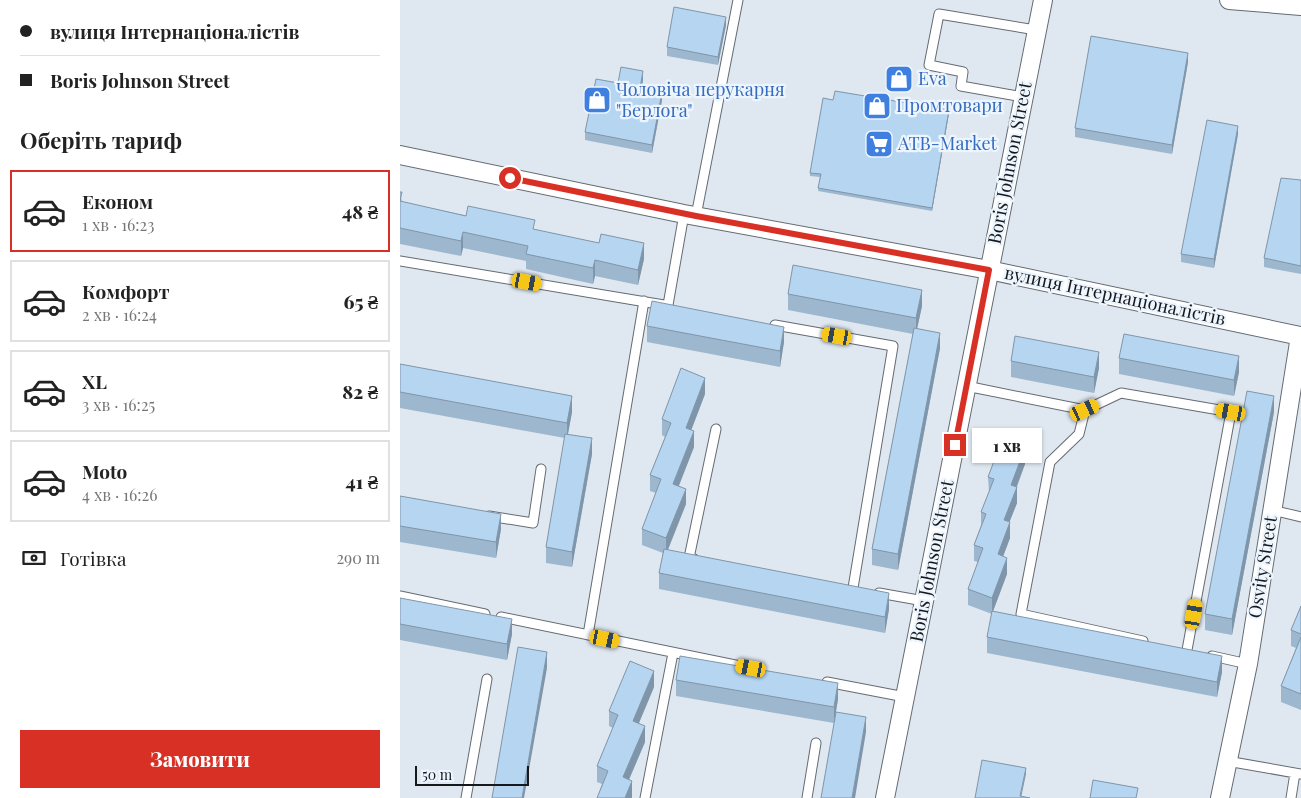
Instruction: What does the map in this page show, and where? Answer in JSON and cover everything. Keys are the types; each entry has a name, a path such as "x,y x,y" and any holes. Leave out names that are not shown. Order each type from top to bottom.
{"street":[{"name":"Boris Johnson Street","path":"885,798 1042,0"},
{"path":"1229,0 1301,6"},
{"name":"вулиця Інтернаціоналістів","path":"400,155 690,215 989,270 1300,336"},
{"name":"Osvity Street","path":"1220,798 1248,664 1300,336"}],"lane":[{"path":"668,305 738,0"},
{"path":"1023,97 961,86 962,72 929,65 937,23 939,14 1036,30"},
{"path":"400,260 678,307"},
{"path":"588,635 644,301"},
{"path":"766,323 893,346 862,590"},
{"path":"966,386 1085,410 1121,393 1231,412 1195,652"},
{"path":"1085,410 1079,434 1050,462 1021,614 1157,644"},
{"path":"708,562 688,558 716,429"},
{"path":"476,514 533,523 541,469"},
{"path":"1272,510 1301,517"},
{"path":"843,586 924,601"},
{"path":"400,596 751,668"},
{"path":"1177,648 1248,664"},
{"path":"645,798 673,653"},
{"path":"466,798 487,679"},
{"path":"818,681 905,697"},
{"path":"808,798 816,743"},
{"path":"1228,761 1298,774 1291,798"}],"building":[{"path":"674,7 726,17 718,57 667,47"},
{"path":"1091,36 1188,53 1172,145 1075,128"},
{"path":"621,67 643,71 640,88 662,92 652,145 585,132 596,79 618,83"},
{"name":"ATB-Market","path":"835,91 949,110 932,208 818,188 821,174 810,173 823,98 833,100"},
{"path":"1207,120 1238,126 1214,259 1181,254"},
{"path":"1281,178 1301,180 1301,266 1264,258"},
{"path":"400,201 466,216 468,206 535,220 533,229 599,243 601,234 644,243 638,270 595,260 593,268 526,254 528,246 463,232 461,241 400,228"},
{"path":"793,265 922,290 916,318 788,294"},
{"path":"652,301 784,327 780,351 647,326"},
{"path":"914,328 940,333 898,554 872,549"},
{"path":"1124,334 1239,356 1234,380 1119,358"},
{"path":"1015,336 1099,352 1094,377 1011,361"},
{"path":"400,364 572,396 567,423 400,392"},
{"path":"681,368 705,378 686,428 694,431 673,484 686,489 666,538 642,529 661,479 650,475 671,423 662,419"},
{"path":"1247,391 1274,396 1232,619 1205,614"},
{"path":"565,434 592,438 572,552 546,547"},
{"path":"1002,440 1025,448 1011,485 1017,487 1004,520 1010,522 998,554 1007,558 992,598 968,589 983,548 974,545 986,514 981,512 994,479 988,477"},
{"path":"400,496 501,514 496,542 400,526"},
{"path":"664,549 889,593 885,617 659,573"},
{"path":"400,598 512,619 507,644 400,624"},
{"path":"1301,606 1301,634 1291,630"},
{"path":"992,611 1222,656 1217,682 987,637"},
{"path":"1301,637 1301,694 1281,686"},
{"path":"518,647 547,652 522,798 492,798"},
{"path":"680,656 838,683 834,707 676,680"},
{"path":"630,661 654,671 633,721 645,726 623,777 632,781 625,798 597,798 608,771 597,766 618,715 609,711"},
{"path":"836,712 866,717 852,798 821,798"},
{"path":"982,760 1026,768 1020,796 1030,798 975,798"},
{"path":"1093,780 1138,788 1136,798 1090,798"}],"place":[{"name":"Eva","path":"899,79"},
{"name":"Чоловіча перукарня \"Берлога\"","path":"597,100"},
{"name":"Промтовари","path":"877,106"},
{"name":"ATB-Market","path":"879,144"}],"route":[{"path":"510,178 696,216 989,270 955,445"}]}
